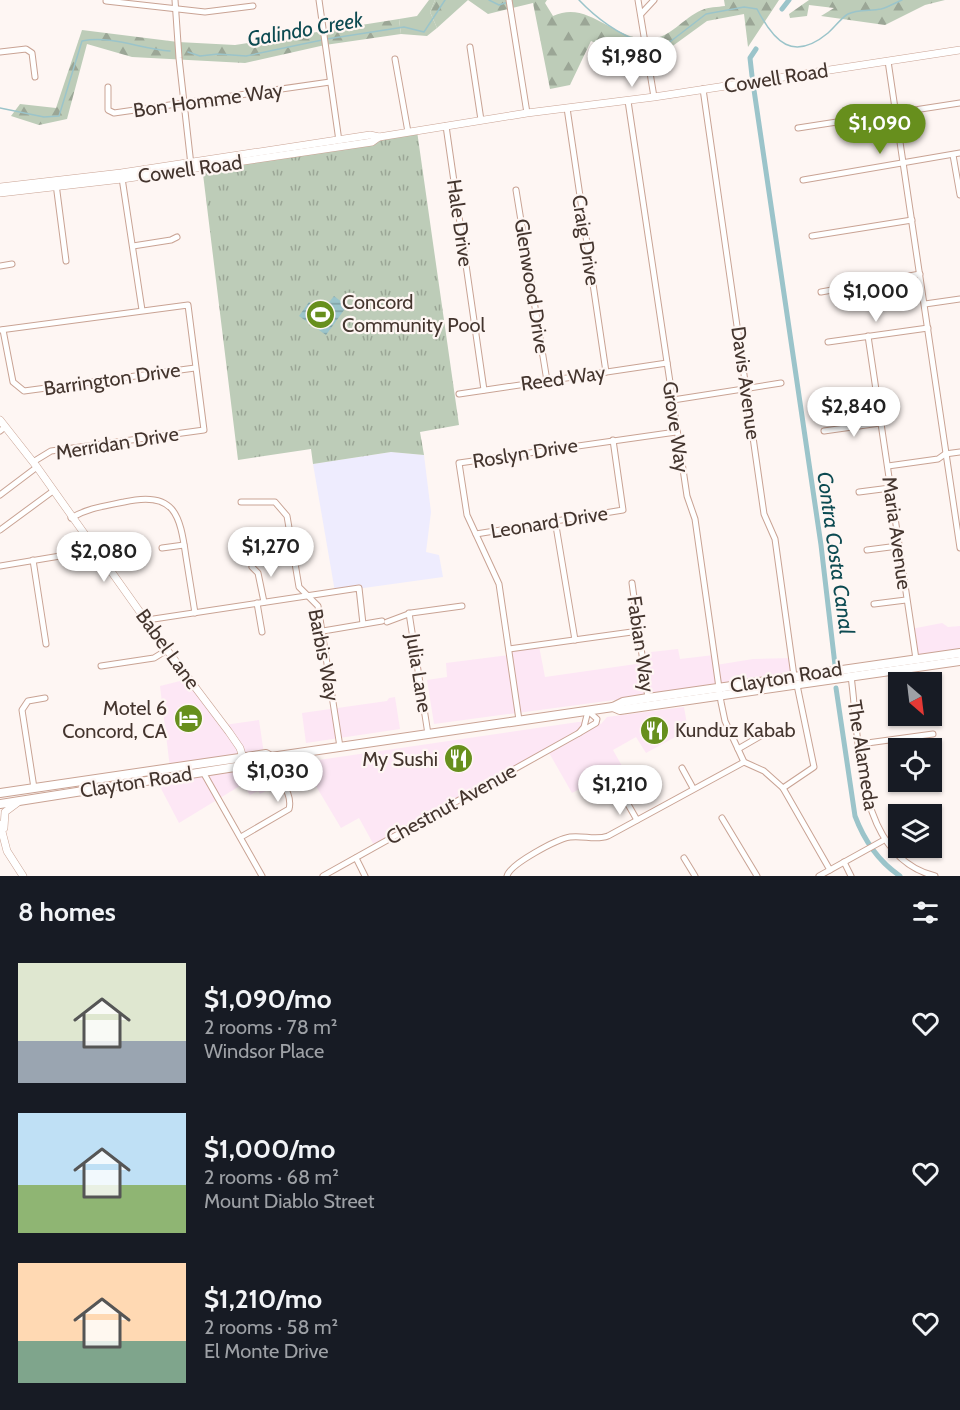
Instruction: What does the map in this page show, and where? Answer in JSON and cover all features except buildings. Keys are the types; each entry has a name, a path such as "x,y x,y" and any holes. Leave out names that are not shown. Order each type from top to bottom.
{"main road":[{"name":"Clayton Road","path":"0,793 244,761 267,762 271,757 613,707 620,710 649,702 720,692 794,676 960,653"},
{"name":"Clayton Road","path":"720,692 760,691 960,661"},
{"name":"Clayton Road","path":"0,804 203,772 244,761"}],"street":[{"path":"319,0 339,143"},
{"path":"509,0 527,113"},
{"path":"638,0 654,97"},
{"path":"641,14 654,0"},
{"path":"106,1 176,3 205,12 253,6"},
{"path":"176,3 191,165"},
{"path":"470,47 481,120"},
{"path":"0,52 26,50 32,53 35,77"},
{"name":"Cowell Road","path":"0,193 339,143 372,142 379,137 481,120 654,97 960,50"},
{"path":"395,59 408,132"},
{"path":"888,61 960,548"},
{"name":"Bon Homme Way","path":"108,87 108,110 114,112 184,105 330,82"},
{"name":"Davis Avenue","path":"702,89 764,514 775,539 794,676"},
{"name":"Grove Way","path":"628,100 676,432 687,496 695,519 725,721 744,762"},
{"path":"798,128 960,103"},
{"name":"Craig Drive","path":"567,108 606,372"},
{"name":"Hale Drive","path":"446,126 484,390"},
{"path":"803,180 957,154 960,195"},
{"path":"122,176 142,310"},
{"path":"56,185 66,261"},
{"name":"Cowell Road","path":"0,187 56,185"},
{"name":"Glenwood Drive","path":"516,190 548,381"},
{"path":"812,236 912,220"},
{"path":"133,246 177,237"},
{"path":"0,266 12,264"},
{"path":"821,292 920,274"},
{"path":"925,304 960,299"},
{"path":"2,330 188,304 195,368"},
{"path":"828,342 928,328"},
{"name":"Barrington Drive","path":"2,330 14,382 24,391 195,368"},
{"name":"Maria Avenue","path":"868,336 916,659"},
{"name":"Reed Way","path":"459,394 667,363"},
{"name":"Merridan Drive","path":"0,495 51,451 204,430 195,368"},
{"path":"672,400 781,383"},
{"path":"843,397 876,394"},
{"name":"Babel Lane","path":"0,420 3,429 35,465 167,650 230,732 244,761"},
{"path":"824,431 880,423"},
{"name":"Roslyn Drive","path":"519,720 499,584 467,514 459,463 676,432"},
{"name":"Leonard Drive","path":"476,534 622,510 613,440"},
{"path":"888,466 938,459 945,454 960,452"},
{"path":"859,492 890,488"},
{"path":"0,530 53,491"},
{"path":"71,518 85,510 136,499 152,499 168,504 180,519 195,613"},
{"name":"Barbis Way","path":"242,502 275,502 283,508 287,516 299,587 318,606 340,747"},
{"path":"555,520 575,640"},
{"path":"162,548 184,545"},
{"path":"867,550 898,546"},
{"path":"0,566 96,550"},
{"path":"33,560 46,644"},
{"path":"252,567 258,573 262,632"},
{"name":"Fabian Way","path":"632,583 649,702"},
{"path":"147,620 358,588 363,624"},
{"path":"874,604 906,600"},
{"path":"323,631 385,622 410,613 462,606"},
{"name":"Julia Lane","path":"410,613 428,734"},
{"path":"509,649 639,631"},
{"path":"101,666 154,658 167,650"},
{"path":"760,691 771,683 791,681 794,676 802,679 816,677 827,680"},
{"name":"The Alameda","path":"851,676 869,805 884,840 907,863 935,876"},
{"path":"783,788 814,767 797,685"},
{"path":"34,788 22,710 28,701 45,698"},
{"path":"579,733 584,727 588,711"},
{"name":"Chestnut Avenue","path":"323,876 579,733 590,729 597,719 588,711"},
{"path":"738,749 764,734"},
{"path":"860,744 933,734"},
{"path":"242,837 289,809 288,795 273,768 271,757"},
{"path":"507,874 559,840 569,837 600,839 744,762 764,771 783,788 830,870"},
{"path":"682,768 693,788"},
{"path":"203,772 242,837 262,876"},
{"path":"625,799 637,820"},
{"path":"4,839 5,812 21,800"},
{"path":"723,818 757,876"},
{"path":"0,824 10,857 23,876"},
{"path":"819,876 884,840"},
{"path":"356,858 365,876"},
{"path":"684,858 695,876"},
{"path":"844,862 851,876"}],"shaded area":[{"path":"391,452 424,455 431,512 426,552 439,555 443,577 335,592 313,464"},
{"path":"942,623 948,627 960,626 960,653 916,659 911,629"},
{"path":"508,646 539,646 545,677 643,663 642,653 678,649 680,659 714,655 716,665 753,659 791,658 794,676 434,724 427,680 447,677 446,663 509,655"},
{"path":"188,679 224,725 259,720 264,754 170,768 160,686"},
{"path":"395,697 400,729 306,743 302,713 387,701"},
{"path":"684,707 688,730 646,753 636,737 613,750 622,766 572,793 548,751 375,847 359,818 341,828 307,771 260,794 258,791 250,795 243,784 179,823 156,779 245,765 264,768 578,722 584,722 584,727 596,723 601,724 607,717"}],"green space":[{"path":"429,0 435,0 430,12 437,28 427,36 401,34 399,19 417,16"},
{"path":"435,0 468,0 437,28 430,12"},
{"path":"468,0 547,0 545,3 553,16 565,12 577,12 588,15 620,32 645,39 654,39 668,33 702,10 725,6 724,0 779,0 748,47 744,14 707,21 663,53 630,58 591,41 570,85 550,89 533,3 488,14"},
{"path":"809,0 945,0 925,5 885,25 821,16 834,8 809,5 807,16 790,18 789,14"},
{"path":"399,19 401,34 325,45 245,63 132,57 87,44 67,119 39,125 11,116 20,104 56,108 82,30 178,42 235,45"},
{"path":"417,131 459,425 420,432 424,455 391,452 313,464 311,449 238,460 202,166 256,160"}],"water":[{"name":"Concord Community Pool","path":"334,296 347,306 326,335 299,316 309,302 322,311"}],"waterway":[{"name":"Galindo Creek","path":"327,39 404,27 424,32 445,0"},
{"name":"Galindo Creek","path":"489,0 499,5 508,2"},
{"name":"Galindo Creek","path":"579,0 608,25 642,42"},
{"name":"Contra Costa Canal","path":"782,9 789,0"},
{"name":"Galindo Creek","path":"647,44 662,48 706,14 744,7 757,9 763,21 778,39 795,47 805,46 816,42 852,12 881,9 902,0"},
{"name":"Galindo Creek","path":"188,52 200,56 218,54 246,56 322,40"},
{"name":"Galindo Creek","path":"0,108 44,117 59,116 82,41 115,41 170,51"},
{"name":"Contra Costa Canal","path":"752,76 750,58 756,49"},
{"name":"Contra Costa Canal","path":"754,90 821,545 835,665"},
{"name":"Contra Costa Canal","path":"836,688 855,816 873,849 885,864 900,876"}],"place":[{"name":"Concord Community Pool","path":"321,314"},
{"name":"Motel 6 Concord, CA","path":"188,719"},
{"name":"Kunduz Kabab","path":"654,730"},
{"name":"My Sushi","path":"459,759"}]}
